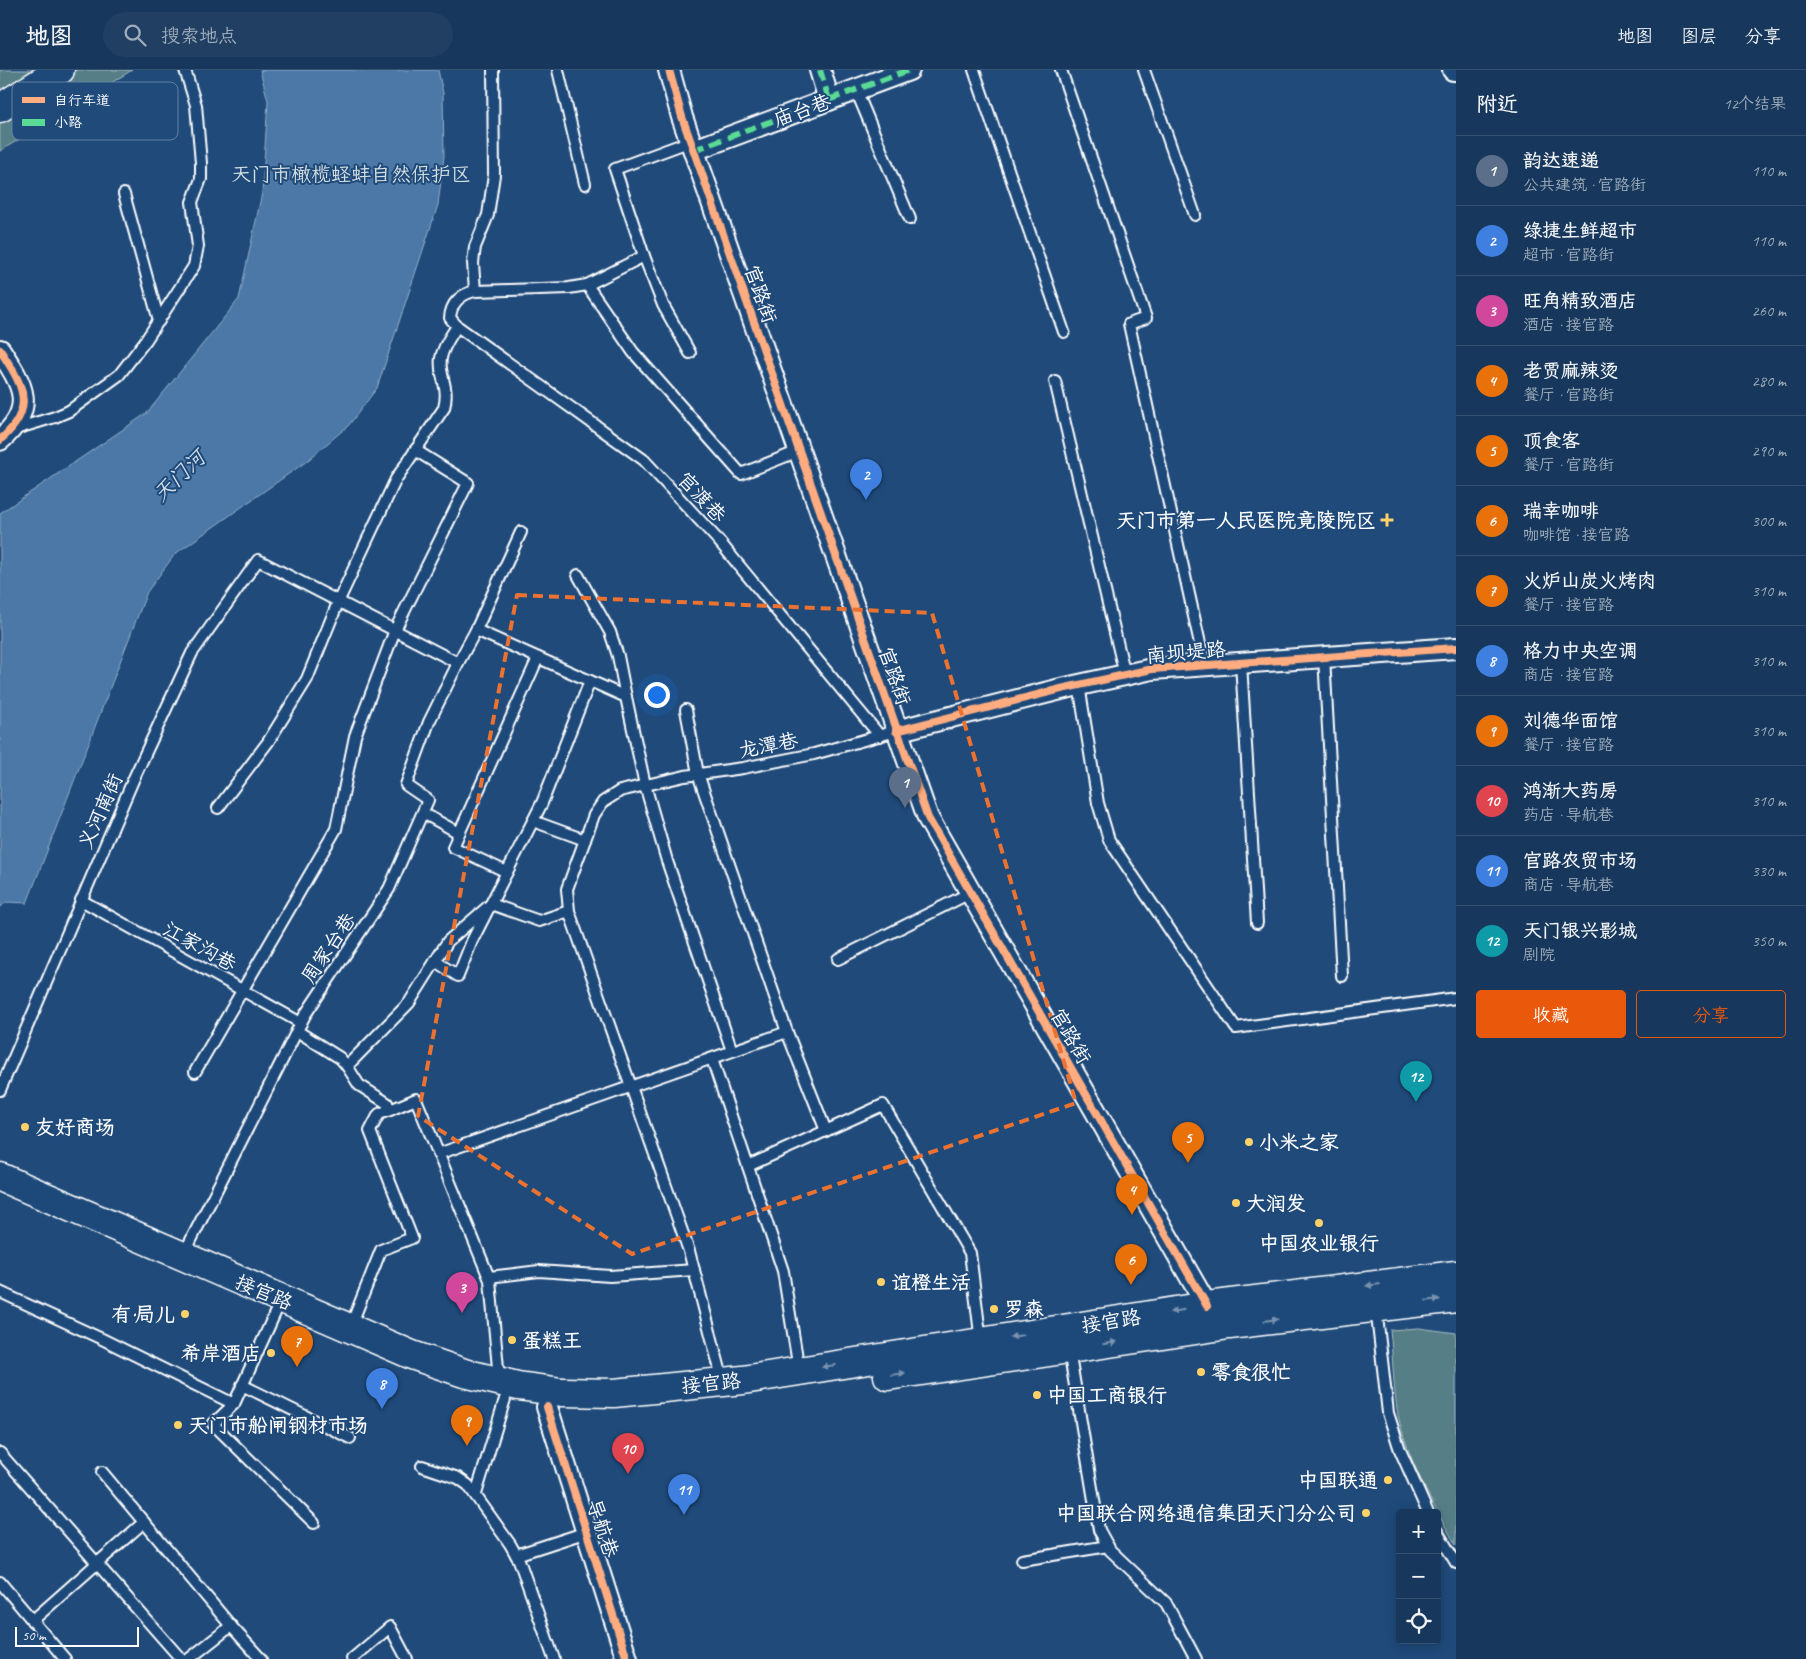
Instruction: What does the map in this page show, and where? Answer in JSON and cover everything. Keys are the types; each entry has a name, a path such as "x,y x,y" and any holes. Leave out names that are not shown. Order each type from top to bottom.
{"main road":[{"path":"0,86 25,70"},
{"path":"41,82 60,70"},
{"path":"0,108 12,100"},
{"name":"接官路","path":"0,1177 350,1329 547,1406 607,1410 755,1395 1229,1325 1376,1307 1455,1281"},
{"name":"接官路","path":"0,1194 275,1313 424,1374 502,1390 536,1389 588,1393 723,1382 1207,1306 1455,1281"}],"street":[{"name":"官路街","path":"669,70 693,146 799,451 888,733 928,818 1207,1306"},
{"path":"820,70 829,100"},
{"name":"庙台巷","path":"693,146 829,100 909,70"},
{"path":"0,350 20,384 24,396 17,419 6,435"},
{"name":"南坝堤路","path":"888,733 1079,685 1152,670 1456,648"},
{"name":"导航巷","path":"547,1406 627,1659"}],"lane":[{"path":"6,435 69,411 108,384 130,363 189,274 197,256 198,246 191,207 192,198 201,179 202,163 196,106 185,70"},
{"path":"475,291 473,264 475,246 488,215 494,175 493,70"},
{"path":"558,70 585,184"},
{"path":"974,70 1064,332"},
{"path":"1061,70 1146,318 1128,324 1205,666"},
{"path":"1144,70 1195,215"},
{"path":"856,90 910,219"},
{"path":"690,353 663,305 644,256 615,169 693,146"},
{"path":"124,194 159,321"},
{"path":"218,808 268,742 307,679 339,600 396,479 444,408 448,396 440,360 443,348 457,326 450,318 456,300 468,292 475,291 570,288 587,285 644,256"},
{"path":"587,285 633,352 741,474 799,451"},
{"name":"官渡巷","path":"457,326 644,460 718,540 888,733"},
{"path":"1055,381 1125,675"},
{"path":"195,1072 241,989 336,828 354,736 395,630 468,483 415,450"},
{"path":"459,833 423,813 428,800 406,785 429,722 476,630 521,532"},
{"name":"义河南街","path":"0,1090 134,778 192,653 258,560 339,600"},
{"path":"578,575 610,632 618,656 645,785 667,861 732,1052"},
{"path":"339,600 458,663"},
{"path":"476,630 626,697"},
{"path":"1324,657 1342,976"},
{"path":"507,872 453,847 538,658"},
{"path":"1240,663 1257,923"},
{"path":"435,961 458,976 491,904 533,821 590,681"},
{"path":"1079,685 1098,803 1109,840 1236,1028 1456,998"},
{"path":"686,710 698,774 787,1032 826,1131"},
{"name":"龙潭巷","path":"723,1382 694,1270 569,911 567,890 594,815 603,802 620,791 698,774 743,768 814,754 888,733"},
{"name":"周家台巷","path":"183,1257 299,1027 389,889 423,813"},
{"path":"533,821 586,840"},
{"path":"838,959 970,893"},
{"name":"江家沟巷","path":"81,900 241,989 299,1027 340,1058 348,1066 359,1085 387,1103 390,1110"},
{"path":"491,904 539,921 569,911"},
{"path":"348,1066 409,1003 435,961 456,932 491,904"},
{"path":"438,1154 787,1032"},
{"path":"712,1059 783,1271 799,1371"},
{"path":"350,1329 382,1250 412,1238 370,1131 379,1114 416,1100 488,1278 502,1390 476,1494"},
{"path":"748,1166 883,1105 970,1253 981,1342"},
{"path":"488,1278 539,1271 610,1276 694,1270"},
{"path":"0,1292 102,1339 234,1404"},
{"path":"1376,1307 1388,1413 1400,1450 1426,1509"},
{"path":"275,1313 234,1404 213,1424 314,1523"},
{"path":"1069,1349 1099,1530 1108,1546 1128,1569 1152,1587 1166,1603 1196,1659"},
{"path":"242,1385 350,1438"},
{"path":"0,1453 181,1659"},
{"path":"422,1466 458,1478 468,1484 476,1494 516,1555 554,1659"},
{"path":"102,1472 261,1659"},
{"path":"32,1621 144,1522"},
{"path":"516,1555 587,1532"},
{"path":"1441,1538 1456,1563"},
{"path":"1022,1560 1108,1546"},
{"path":"0,1582 65,1659"},
{"path":"189,1659 231,1626"},
{"path":"352,1659 390,1627 407,1659"}],"highlighted area":[{"path":"517,595 932,613 1076,1103 632,1254 418,1116"}],"green space":[{"path":"0,70 132,70 112,82 12,82 12,140 18,140 0,151"},
{"path":"1419,1328 1456,1333 1456,1545 1441,1518 1441,1509 1436,1509 1430,1499 1402,1432 1395,1394 1390,1330"}],"water":[{"name":"天门市橄榄蛏蚌自然保护区","path":"260,70 438,70 443,93 444,156 438,205 377,388 349,425 307,461 175,554 147,592 27,903 6,902 0,908 0,513 147,413 239,299 262,193 268,101"}],"marked path":[{"path":"820,70 829,100"},
{"path":"694,150 909,70"}],"cycle path":[{"path":"669,70 682,117 928,818 1207,1306"},
{"path":"0,350 15,374 22,395 19,417 12,428 0,440"},
{"path":"896,731 1061,689 1152,669 1456,648"},
{"path":"547,1407 627,1659"}],"place":[{"name":"绿捷生鲜超市","path":"866,500"},
{"name":"天门市第一人民医院竟陵院区","path":"1387,520"},
{"name":"韵达速递","path":"905,808"},
{"name":"天门银兴影城","path":"1416,1102"},
{"name":"友好商场","path":"25,1127"},
{"name":"小米之家","path":"1249,1142"},
{"name":"顶食客","path":"1188,1163"},
{"name":"大润发","path":"1236,1203"},
{"name":"老贾麻辣烫","path":"1132,1215"},
{"name":"中国农业银行","path":"1319,1223"},
{"name":"谊橙生活","path":"881,1282"},
{"name":"瑞幸咖啡","path":"1131,1285"},
{"name":"罗森","path":"994,1309"},
{"name":"旺角精致酒店","path":"462,1313"},
{"name":"有·局儿","path":"185,1314"},
{"name":"蛋糕王","path":"512,1340"},
{"name":"希岸酒店","path":"271,1353"},
{"name":"火炉山炭火烤肉","path":"297,1367"},
{"name":"零食很忙","path":"1201,1372"},
{"name":"中国工商银行","path":"1037,1395"},
{"name":"格力中央空调","path":"382,1409"},
{"name":"天门市船闸钢材市场","path":"178,1425"},
{"name":"刘德华面馆","path":"467,1446"},
{"name":"鸿渐大药房","path":"628,1474"},
{"name":"中国联通","path":"1388,1480"},
{"name":"中国联合网络通信集团天门分公司","path":"1366,1513"},
{"name":"官路农贸市场","path":"684,1515"}],"water label":[{"name":"天门河","path":"179,476"}]}
